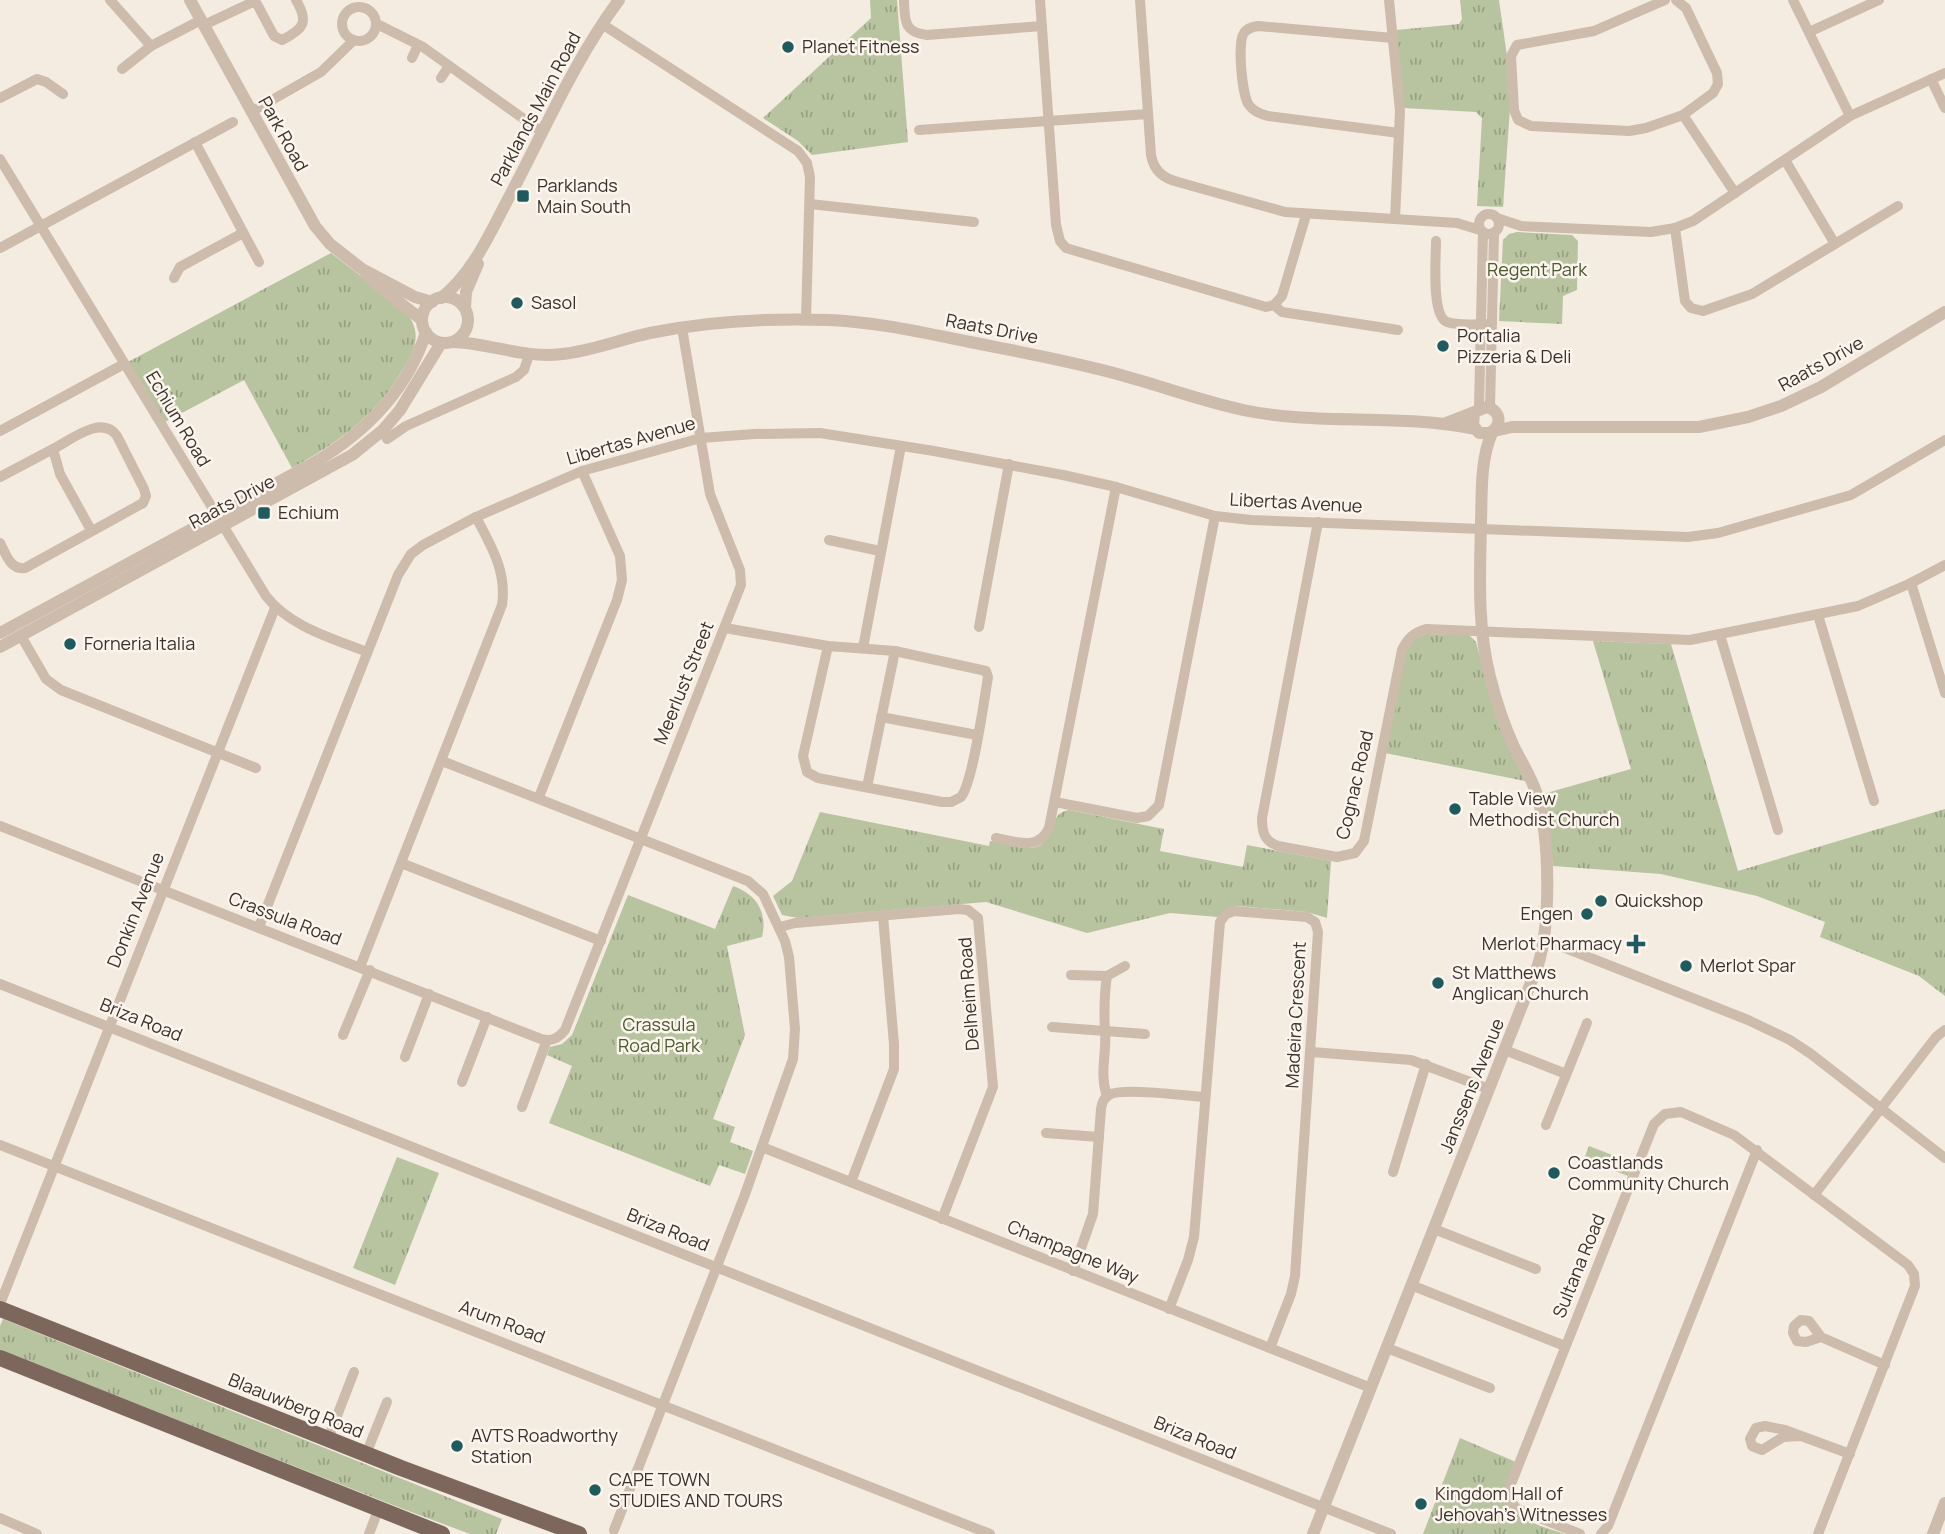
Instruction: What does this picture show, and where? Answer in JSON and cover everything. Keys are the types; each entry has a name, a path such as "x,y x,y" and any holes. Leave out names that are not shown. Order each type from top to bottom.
{"main road":[{"name":"Blaauwberg Road","path":"0,1306 366,1454 579,1534"},
{"path":"0,1358 442,1534"}],"street":[{"path":"110,0 151,46"},
{"name":"Park Road","path":"190,0 315,226 330,244 424,326"},
{"path":"122,69 151,46 253,2 257,4 274,36 285,39 303,24 303,15 296,0"},
{"name":"Parklands Main Road","path":"467,313 466,292 488,238 602,23 620,0"},
{"path":"904,0 910,30 927,35 1042,26"},
{"path":"1040,0 1056,225 1060,241 1066,248 1266,307 1282,296 1306,215"},
{"path":"1140,0 1152,160 1161,175 1270,208 1306,215 1457,222 1489,231 1521,226 1651,232 1675,228 1693,220 1850,116 1945,73"},
{"path":"1389,0 1401,111 1395,219"},
{"path":"1665,0 1594,31 1517,45 1511,56 1514,110 1518,120 1527,126 1629,131 1683,115 1713,93 1719,80 1717,73 1686,8 1676,0"},
{"path":"1793,0 1850,116"},
{"path":"1809,32 1879,0"},
{"path":"349,37 343,20 356,4 372,13 375,29"},
{"path":"602,23 798,152 807,163 810,172 810,204 806,319"},
{"path":"1393,38 1258,26 1244,32 1240,42 1244,93 1247,103 1256,112 1268,116 1399,133"},
{"path":"349,37 365,40 375,29"},
{"path":"375,29 418,45 542,132"},
{"path":"251,112 321,72 332,62 349,37"},
{"path":"412,58 418,45"},
{"path":"441,78 449,66"},
{"path":"0,98 37,79 43,80 63,94"},
{"path":"1931,79 1945,108"},
{"path":"919,130 1148,114"},
{"path":"1683,115 1735,193"},
{"path":"0,248 233,122"},
{"path":"195,142 259,262"},
{"name":"Echium Road","path":"0,159 39,227 275,608 304,626 367,652"},
{"path":"1785,160 1835,244"},
{"path":"810,204 974,222"},
{"path":"1675,228 1685,301 1698,311 1752,294 1898,206"},
{"path":"1457,222 1492,214 1521,226"},
{"path":"1482,216 1479,223 1489,231 1493,324 1485,410 1472,421 1476,430 1484,434 1493,432 1499,422 1485,410 1481,324 1489,231"},
{"path":"1489,231 1499,224 1497,218"},
{"path":"174,278 180,267 243,233"},
{"name":"Parklands Main Road","path":"436,300 462,278 488,238"},
{"path":"1436,241 1436,298 1442,319 1451,323 1493,324"},
{"name":"Park Road","path":"362,270 415,297 436,300"},
{"path":"467,313 465,333 447,343 434,340 424,326 426,308 436,300 457,301 467,313 479,335 492,346"},
{"path":"1274,304 1282,312 1398,330"},
{"name":"Raats Drive","path":"1493,432 1512,427 1699,427 1748,417 1781,407 1821,387 1945,312"},
{"name":"Raats Drive","path":"0,633 335,466 373,438 400,410 447,343 492,346 529,355 570,353 646,334 751,320 806,319 877,325 1078,364 1259,413 1446,423 1476,430"},
{"name":"Raats Drive","path":"0,647 220,521 358,434 401,386 419,354 424,326"},
{"name":"Meerlust Street","path":"522,1107 552,1039 565,1030 739,594 741,578 710,494 682,328"},
{"path":"387,439 418,420 516,377 524,370 529,355"},
{"path":"0,431 124,364"},
{"name":"Raats Drive","path":"1446,423 1485,410 1511,420 1580,426"},
{"path":"0,477 94,428 109,427 117,436 144,489 145,500 137,508 21,569 13,565 0,543"},
{"name":"Janssens Avenue","path":"1313,1534 1505,1050 1545,940 1546,874 1541,811 1534,787 1498,706 1481,630 1483,461 1476,430"},
{"name":"Janssens Avenue","path":"1483,461 1493,432"},
{"name":"Libertas Avenue","path":"259,927 398,575 411,554 476,517 582,471 701,438 820,433 1009,464 1116,487 1215,516 1251,520 1688,537 1718,533 1851,495 1945,440"},
{"path":"863,648 901,446"},
{"path":"53,449 60,474 91,530"},
{"path":"979,627 1009,464"},
{"path":"539,797 617,600 622,580 620,556 582,471"},
{"path":"996,838 1032,844 1042,839 1049,828 1116,487"},
{"path":"1055,802 1137,818 1148,817 1159,805 1215,516"},
{"path":"344,1035 401,863 499,616 503,597 503,574 476,517"},
{"name":"Cognac Road","path":"1318,522 1262,818 1262,831 1270,843 1337,857 1347,857 1359,851 1364,841 1406,640 1412,634 1426,629 1481,630"},
{"path":"829,540 880,551"},
{"path":"1481,630 1690,640 1858,606 1945,565"},
{"path":"1911,583 1944,687"},
{"name":"Donkin Avenue","path":"0,1306 275,608"},
{"path":"1818,615 1874,801"},
{"path":"724,628 828,646 895,651 986,671 988,677 966,789 958,800 942,802 813,776 807,772 803,756 828,646"},
{"path":"1720,635 1778,830"},
{"path":"21,636 46,679 61,690 256,768"},
{"path":"867,787 895,651"},
{"path":"881,717 977,735"},
{"path":"442,761 748,881 763,894 780,927 789,957 795,1051 788,1076 614,1530"},
{"name":"Crassula Road","path":"0,826 487,1017 552,1039"},
{"path":"401,863 601,941"},
{"name":"Delheim Road","path":"780,927 795,923 968,910 978,918 981,925 993,1087 942,1219"},
{"name":"Madeira Crescent","path":"1169,1309 1192,1248 1219,927 1222,918 1229,912 1238,911 1303,915 1317,925 1318,932 1312,1052 1294,1282 1270,1349"},
{"path":"851,1182 894,1069 883,916"},
{"path":"1545,940 1765,1027 1811,1054 1945,1158"},
{"path":"1071,975 1107,976 1125,966"},
{"path":"1073,1270 1091,1222 1101,1109 1106,1093 1103,1074 1103,1010 1107,976"},
{"name":"Briza Road","path":"0,984 1391,1534"},
{"path":"405,1057 429,994"},
{"path":"462,1082 487,1017"},
{"path":"1546,1125 1587,1023"},
{"path":"1052,1027 1145,1034"},
{"path":"1814,1195 1936,1037 1945,1030"},
{"path":"1505,1050 1566,1074"},
{"path":"1312,1052 1398,1058 1426,1064 1489,1089"},
{"path":"1393,1172 1426,1064"},
{"path":"1106,1093 1125,1091 1205,1097"},
{"name":"Sultana Road","path":"1565,1346 1654,1124 1665,1114 1681,1112 1725,1129 1757,1150 1908,1265 1914,1274 1915,1286 1885,1366"},
{"path":"1046,1133 1099,1137"},
{"name":"Arum Road","path":"0,1145 990,1534"},
{"name":"Champagne Way","path":"762,1147 1371,1388"},
{"path":"1601,1534 1608,1526 1757,1150"},
{"path":"1434,1229 1536,1269"},
{"path":"1412,1285 1565,1346 1509,1495 1521,1511 1580,1534"},
{"path":"1818,1534 1885,1366 1821,1337"},
{"path":"1387,1348 1490,1388"},
{"path":"328,1439 355,1372"},
{"path":"366,1454 387,1402"},
{"path":"1800,1436 1850,1454"},
{"path":"1933,1534 1945,1503"},
{"path":"369,1534 379,1508"},
{"path":"0,1518 37,1534"}],"green space":[{"path":"870,0 897,0 908,142 812,155 798,141 763,118 871,18"},
{"path":"1460,0 1499,0 1507,56 1510,108 1503,207 1477,206 1482,118 1476,112 1404,108 1396,30 1459,24 1462,19"},
{"name":"Regent Park","path":"1517,232 1572,235 1578,241 1577,290 1563,296 1562,324 1499,321 1503,240 1509,234"},
{"path":"331,253 401,307 409,316 415,332 414,348 406,365 390,389 366,416 339,439 292,468 244,380 165,422 128,362"},
{"path":"1426,634 1469,635 1476,642 1499,726 1525,781 1385,753 1405,651 1412,640"},
{"path":"1593,641 1671,644 1738,871 1945,809 1945,996 1919,976 1820,937 1825,922 1757,896 1661,874 1553,866 1543,794 1631,769"},
{"path":"1069,810 1164,829 1160,851 1243,867 1247,845 1331,861 1327,918 1307,912 1237,906 1218,917 1170,913 1087,933 986,902 798,918 782,915 773,896 792,881 820,812 989,846 990,841 1029,848 1044,842 1057,817"},
{"name":"Crassula Road Park","path":"733,886 754,899 762,912 763,928 762,937 727,946 745,1035 713,1119 735,1127 730,1142 753,1151 745,1174 719,1165 710,1186 549,1123 572,1066 547,1055 550,1047 562,1044 572,1035 628,895 715,929"},
{"path":"1589,1146 1633,1163 1628,1176 1584,1159"},
{"path":"397,1157 439,1173 395,1285 353,1268"},
{"path":"3,1319 502,1519 496,1534 470,1534 0,1350 0,1326"},
{"path":"1460,1438 1516,1462 1505,1489 1511,1509 1528,1521 1565,1534 1423,1534"}],"place":[{"name":"Planet Fitness","path":"788,47"},
{"name":"Parklands Main South","path":"523,196"},
{"name":"Sasol","path":"517,303"},
{"name":"Portalia Pizzeria & Deli","path":"1443,346"},
{"name":"Echium","path":"264,513"},
{"name":"Forneria Italia","path":"70,644"},
{"name":"Table View Methodist Church","path":"1455,809"},
{"name":"Quickshop","path":"1601,901"},
{"name":"Engen","path":"1587,914"},
{"name":"Merlot Pharmacy","path":"1636,944"},
{"name":"Merlot Spar","path":"1686,966"},
{"name":"St Matthews Anglican Church","path":"1438,983"},
{"name":"Coastlands Community Church","path":"1554,1173"},
{"name":"AVTS Roadworthy Station","path":"457,1446"},
{"name":"CAPE TOWN STUDIES AND TOURS","path":"595,1490"},
{"name":"Kingdom Hall of Jehovah's Witnesses","path":"1421,1504"}]}
